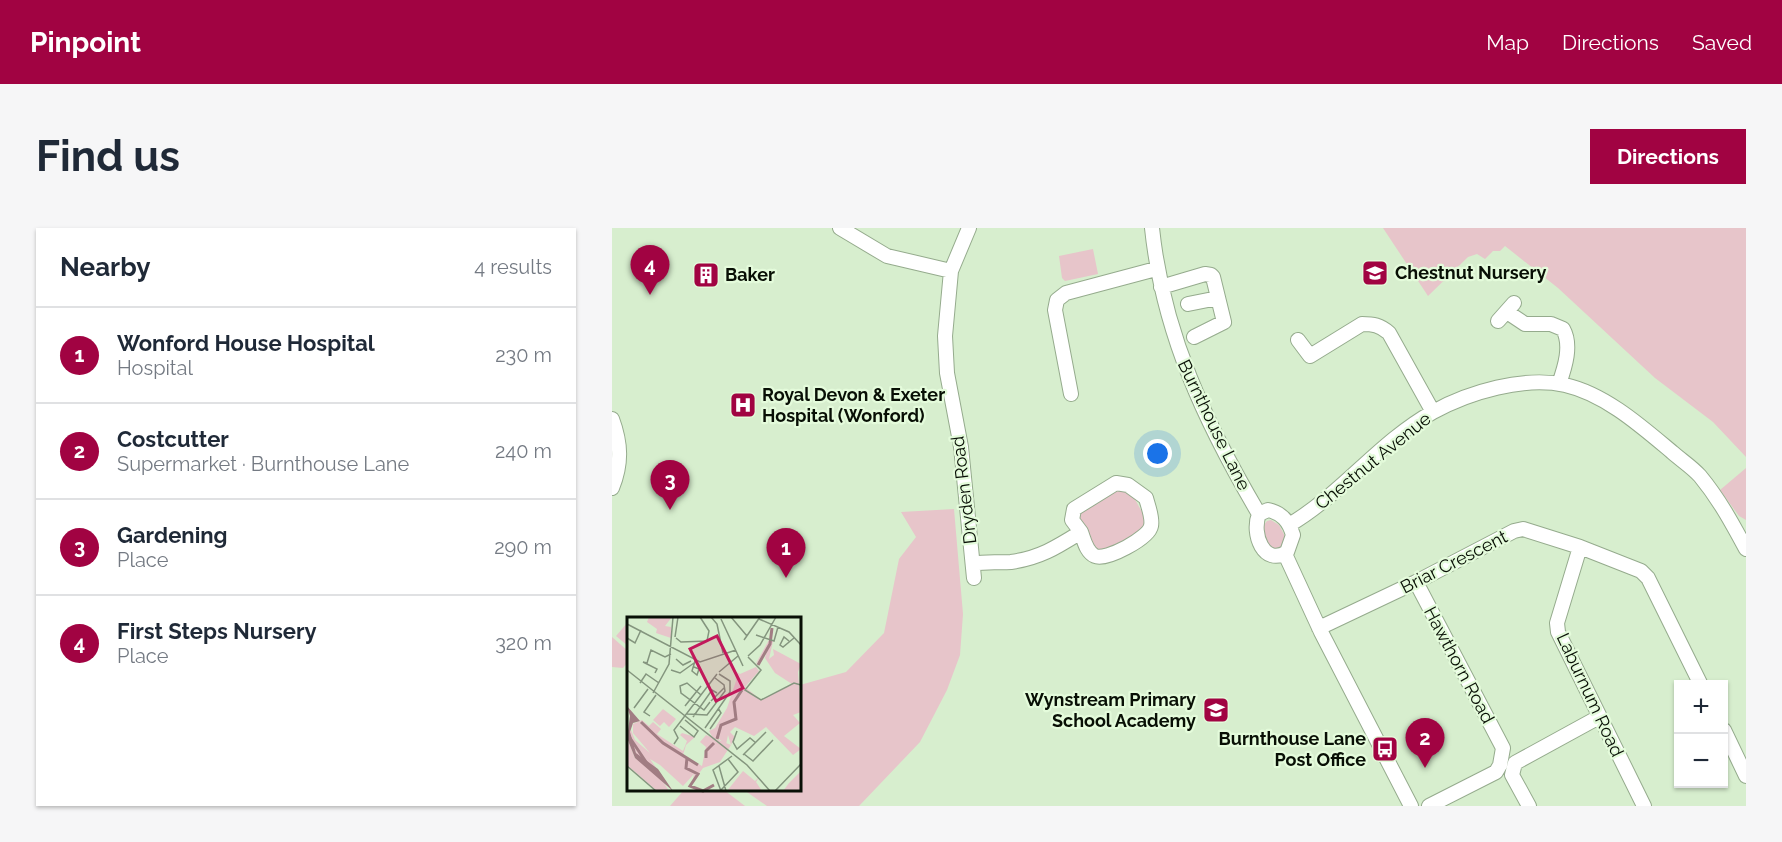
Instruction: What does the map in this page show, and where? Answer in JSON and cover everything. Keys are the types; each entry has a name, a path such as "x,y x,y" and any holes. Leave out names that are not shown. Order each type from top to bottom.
{"street":[{"path":"840,228 886,256 951,271"},
{"name":"Dryden Road","path":"969,228 951,271 945,336 947,373 961,447 973,571 985,561 1011,562 1049,552 1081,532"},
{"name":"Burnthouse Lane","path":"1152,228 1156,269 1185,369 1227,459 1259,514 1256,536 1265,550 1271,554 1277,556 1285,554"},
{"path":"1071,394 1055,310 1057,300 1066,292 1156,269"},
{"path":"1161,287 1208,274 1215,281 1224,322 1194,337"},
{"path":"1188,304 1218,298"},
{"path":"1506,312 1525,324 1551,324 1563,329 1568,339 1564,369 1559,384"},
{"path":"1298,340 1310,356 1362,324 1384,328 1433,412"},
{"name":"Chestnut Avenue","path":"1289,525 1306,514 1376,454 1433,412 1492,388 1547,382 1581,389 1609,404 1648,432 1697,473 1723,506 1746,549"},
{"path":"612,419 620,447 619,467 612,488"},
{"path":"1116,483 1128,485 1146,498 1152,525 1149,531 1143,537 1109,556 1096,556 1089,551 1081,532 1072,520 1074,509 1116,483"},
{"path":"1259,514 1268,510 1274,511 1284,517 1289,525 1293,540 1285,554 1319,627 1411,806"},
{"name":"Briar Crescent","path":"1319,627 1416,582 1514,531 1523,529 1580,547 1636,569 1648,578 1699,680"},
{"name":"Laburnum Road","path":"1580,547 1557,623 1558,632 1644,806"},
{"name":"Hawthorn Road","path":"1416,582 1503,748 1500,765 1496,772 1429,806"},
{"path":"1529,806 1512,775 1515,763 1599,717"},
{"path":"1726,734 1746,776"}],"shaded area":[{"path":"1383,228 1746,228 1746,457 1713,422 1655,378 1558,288 1505,246 1500,251 1493,251 1485,259 1477,254 1468,257 1428,296"},
{"path":"1093,249 1098,274 1065,281 1062,278 1059,256"},
{"path":"1746,468 1746,520 1739,516 1720,490"},
{"path":"1119,488 1134,498 1145,519 1144,527 1140,533 1125,543 1099,551 1092,547 1077,525 1077,510"},
{"path":"954,509 963,614 960,655 947,690 920,742 859,806 767,806 745,791 801,791 801,685 846,672 884,633 899,559 916,537 901,512"},
{"path":"1271,520 1279,525 1286,538 1282,548 1273,548 1267,543 1263,526"},
{"path":"627,623 627,645 616,636"},
{"path":"612,637 627,650 627,663 623,668 612,667"},
{"path":"683,791 725,791 745,806 670,806"}],"place":[{"name":"Chestnut Nursery","path":"1375,273"},
{"name":"Baker","path":"706,275"},
{"name":"First Steps Nursery","path":"650,295"},
{"name":"Royal Devon & Exeter Hospital (Wonford)","path":"743,405"},
{"name":"Gardening","path":"670,510"},
{"name":"Wonford House Hospital","path":"786,578"},
{"name":"Wynstream Primary School Academy","path":"1216,710"},
{"name":"Burnthouse Lane Post Office","path":"1385,749"},
{"name":"Costcutter","path":"1425,768"}]}
